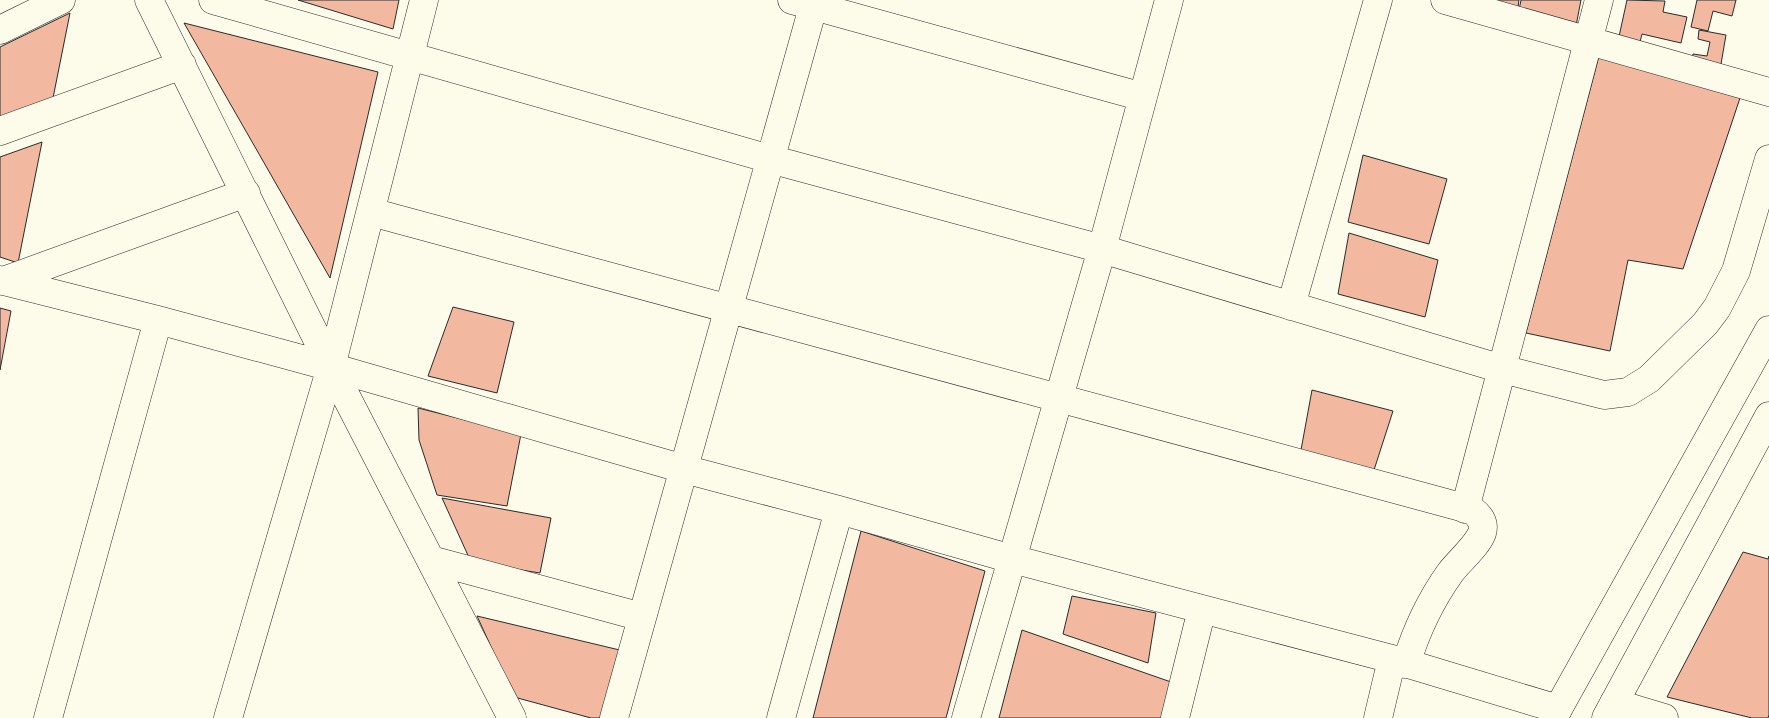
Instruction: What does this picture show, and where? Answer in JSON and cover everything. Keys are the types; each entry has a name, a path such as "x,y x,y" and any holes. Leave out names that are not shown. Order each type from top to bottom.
{"street":[{"path":"0,30 58,0"},
{"path":"149,0 331,367 512,718"},
{"path":"212,0 770,159 1102,249 1502,369 1604,395 1628,392 1649,379 1705,324 1728,290 1740,258 1769,159"},
{"path":"228,718 331,367 424,0"},
{"path":"966,718 1102,249 1169,0"},
{"path":"1291,306 1378,0"},
{"path":"1445,0 1769,92"},
{"path":"1465,509 1599,0"},
{"path":"614,718 770,159 807,2 1143,97"},
{"path":"0,131 182,65"},
{"path":"1,281 246,193"},
{"path":"371,212 1472,510 1482,521 1481,535 1458,562 1427,610 1415,636 1399,662 1378,718"},
{"path":"1,281 158,320 331,367 684,469 1399,662 1556,713 1769,330"},
{"path":"48,718 158,320"},
{"path":"1664,718 1610,710 1769,416"},
{"path":"781,718 838,510"},
{"path":"431,560 642,617"},
{"path":"1175,718 1202,609"}],"building":[{"path":"298,0 399,0 393,29"},
{"path":"1492,0 1519,0 1518,7"},
{"path":"1521,0 1581,0 1576,26 1518,15"},
{"path":"1627,0 1665,1 1663,12 1687,17 1681,43 1642,34 1639,46 1618,41"},
{"path":"1697,0 1736,0 1732,16 1713,11 1708,31 1691,27"},
{"path":"70,13 52,103 0,121 0,47"},
{"path":"184,23 378,72 330,278"},
{"path":"1699,30 1726,35 1721,64 1691,63 1693,54 1707,56 1710,42 1698,39"},
{"path":"1599,56 1740,98 1683,269 1628,260 1610,351 1526,333"},
{"path":"42,142 18,263 0,257 0,157"},
{"path":"1363,155 1447,179 1429,244 1348,222"},
{"path":"1349,233 1438,260 1425,317 1338,294"},
{"path":"453,307 514,322 497,393 428,376"},
{"path":"0,308 11,311 0,370"},
{"path":"1312,390 1393,411 1374,470 1301,450"},
{"path":"418,408 521,434 507,506 437,495 419,440"},
{"path":"442,498 551,518 540,573 471,562"},
{"path":"861,531 985,571 946,718 813,718"},
{"path":"1743,552 1768,559 1769,556 1768,718 1752,718 1667,697"},
{"path":"1072,596 1156,613 1148,663 1063,634"},
{"path":"477,616 628,652 610,718 591,718 514,697"},
{"path":"1022,630 1171,682 1162,718 999,718"}]}
